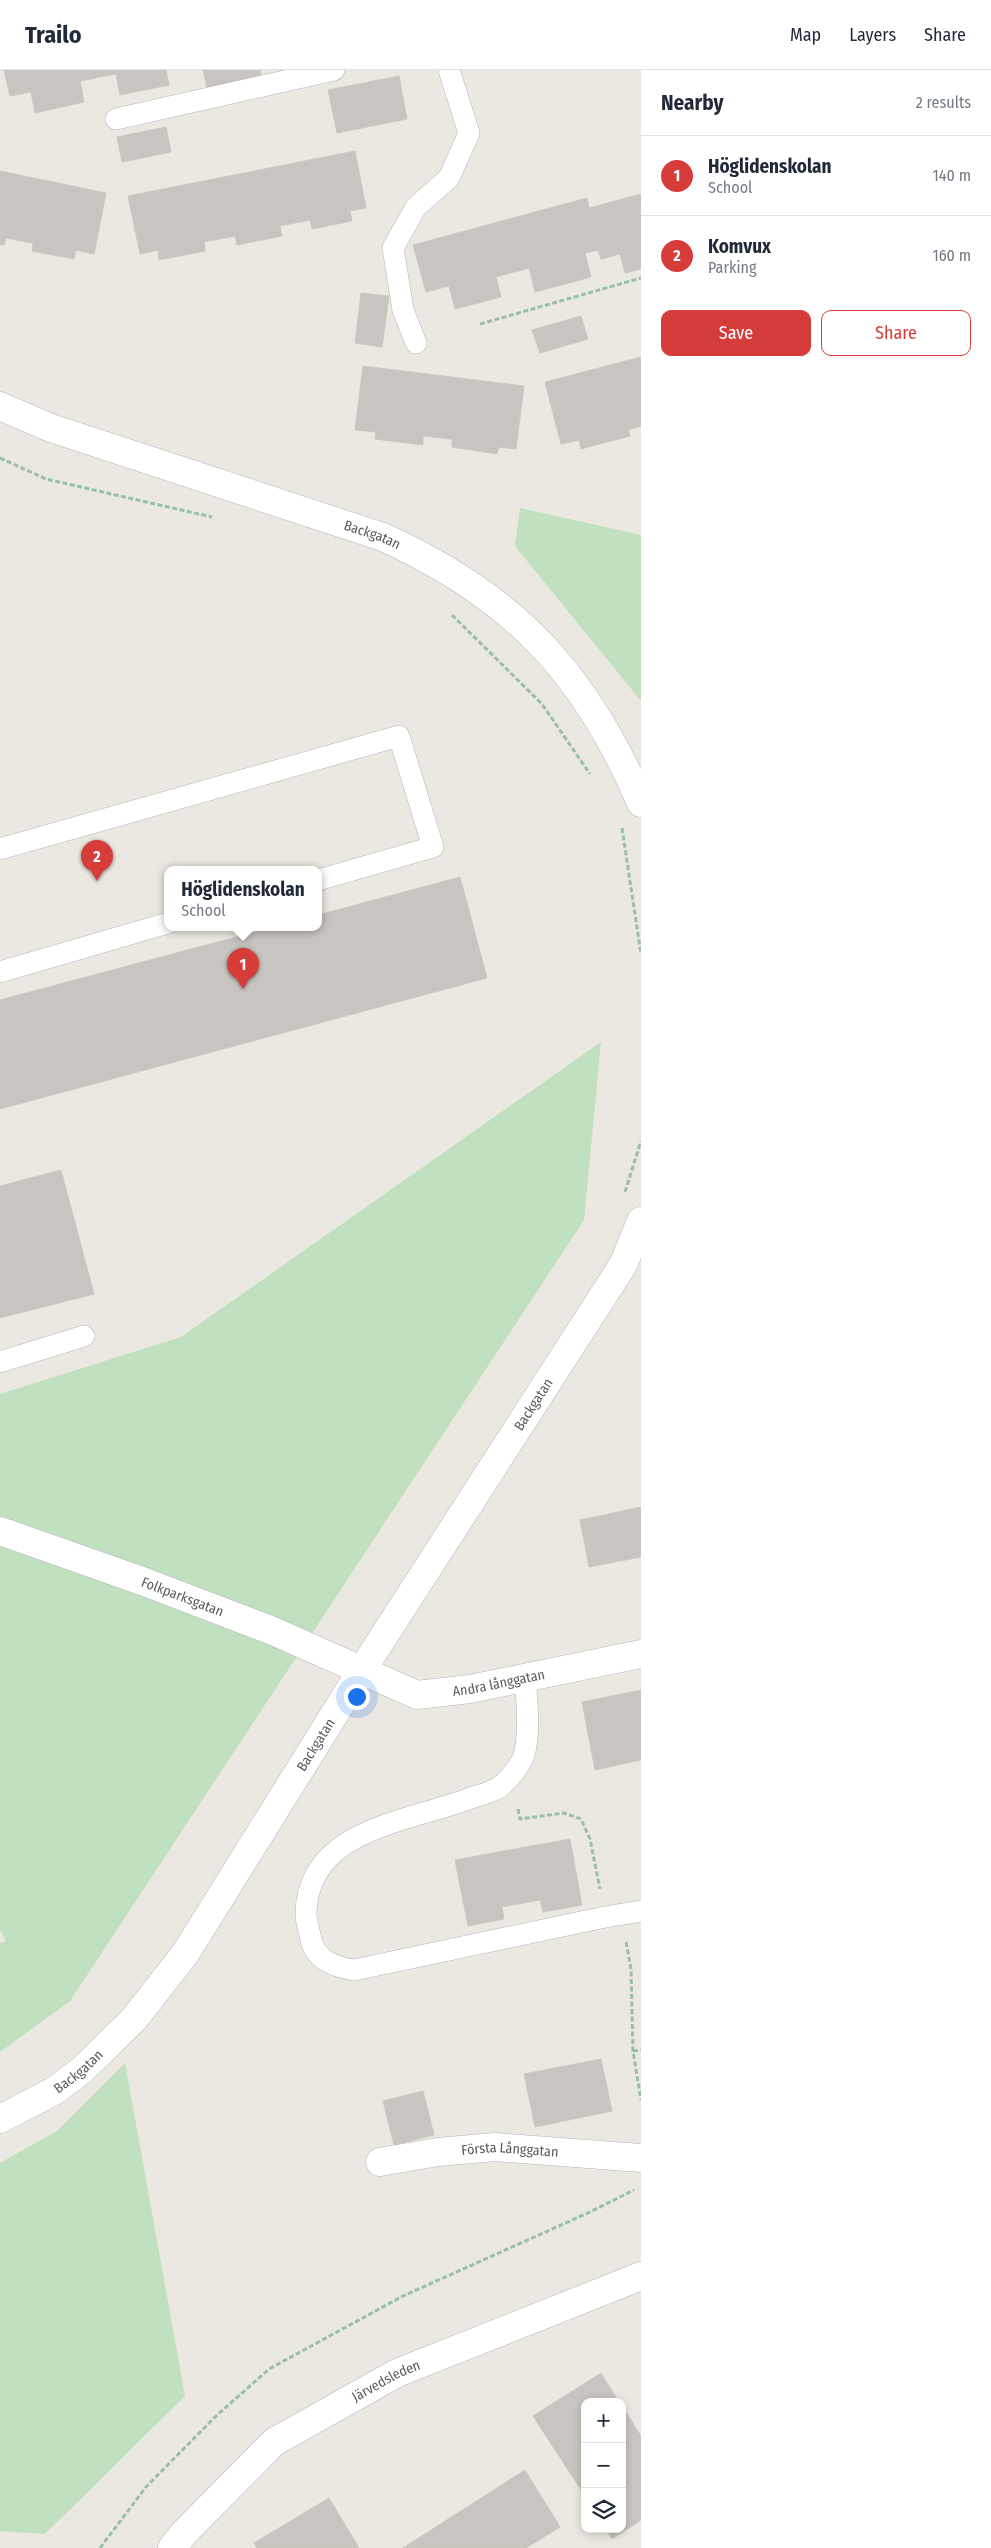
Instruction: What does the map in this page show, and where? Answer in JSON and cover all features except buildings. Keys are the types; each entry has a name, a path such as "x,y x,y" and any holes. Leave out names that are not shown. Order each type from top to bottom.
{"street":[{"name":"Backgatan","path":"0,406 51,428 383,537 425,556 466,581 519,621 560,662 597,715 616,747 631,811"},
{"name":"Backgatan","path":"0,2119 54,2091 95,2058 134,2019 185,1954 362,1670 632,1264 641,1221"},
{"name":"Folkparksgatan","path":"0,1531 152,1584 273,1631 362,1670"},
{"name":"Andra långgatan","path":"362,1670 417,1695 470,1689 641,1654"},
{"name":"Första Långgatan","path":"380,2162 438,2152 495,2147 641,2158"},
{"name":"Järvedsleden","path":"172,2548 184,2533 274,2442 397,2373 641,2276"}],"lane":[{"path":"116,119 334,70"},
{"path":"416,343 403,310 393,248 416,207 449,178 468,133 449,70"},
{"path":"0,849 398,736 433,847 322,879"},
{"path":"0,972 164,924"},
{"path":"0,1362 84,1336"},
{"path":"525,1678 528,1719 522,1760 502,1786 454,1804 378,1826 349,1841 319,1867 310,1890 306,1915 313,1948 333,1967 354,1970 622,1915"}],"path":[{"path":"480,324 641,278"},
{"path":"0,458 46,479 220,519"},
{"path":"447,609 542,704 592,778"},
{"path":"631,811 641,954"},
{"path":"502,1786 517,1798 520,1819 564,1813 581,1819 590,1839 622,1915 631,1969 633,2051 641,2100"},
{"path":"633,2051 641,2050"},
{"path":"100,2548 146,2487 215,2417 269,2369 402,2296 590,2212 641,2186"}],"green space":[{"path":"520,508 641,535 641,701 515,546"},
{"path":"601,1042 584,1220 70,2001 0,2052 0,1943 6,1941 0,1929 0,1394 181,1337"},
{"path":"125,2063 185,2396 45,2534 0,2531 0,2163 57,2131"}],"place":[{"name":"Komvux","path":"97,881"},
{"name":"Höglidenskolan","path":"243,989"}]}
